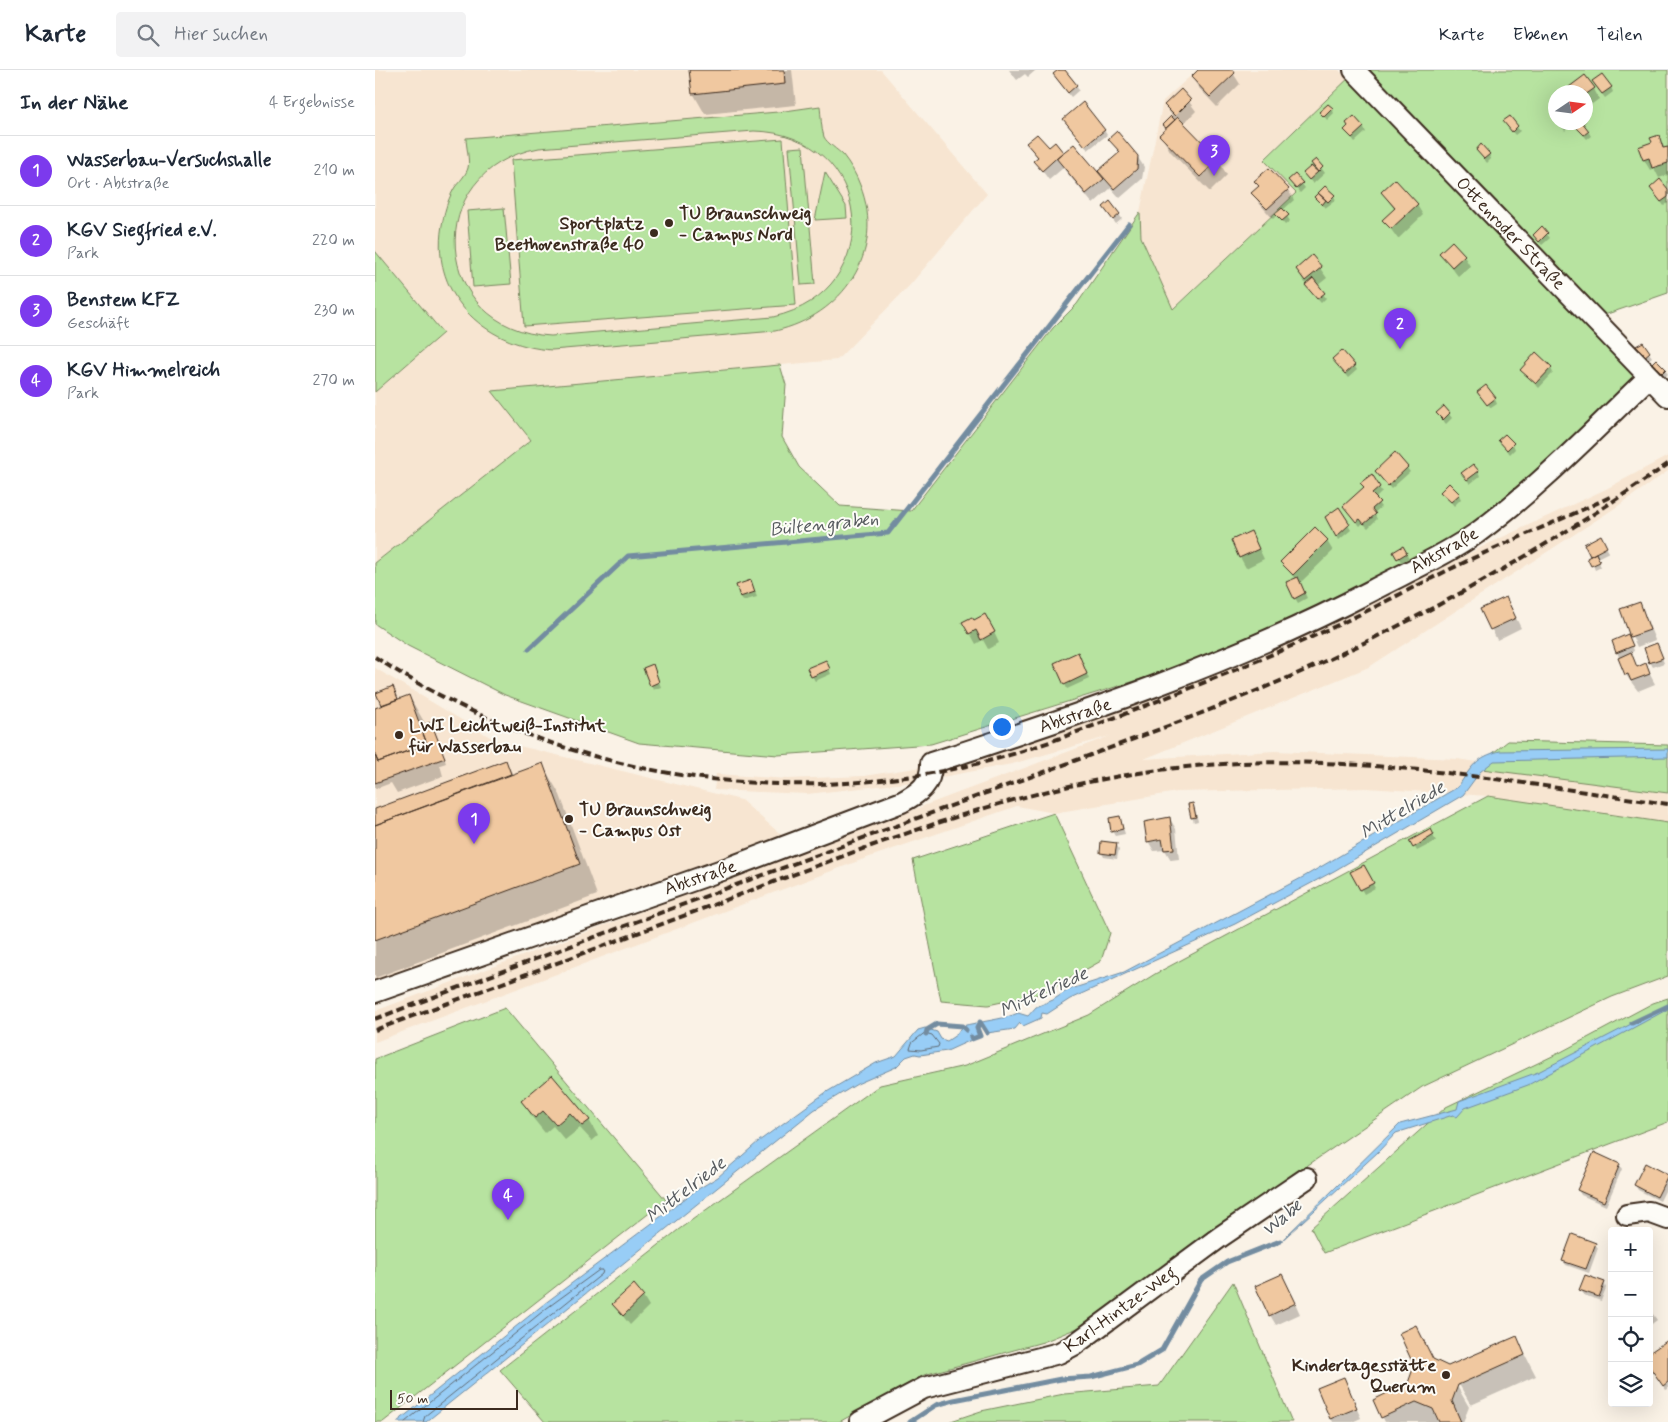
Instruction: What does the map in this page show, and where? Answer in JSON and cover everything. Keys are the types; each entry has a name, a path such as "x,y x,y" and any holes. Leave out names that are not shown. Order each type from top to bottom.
{"street":[{"name":"Ottenroder Straße","path":"1354,70 1668,396"},
{"name":"Abtstraße","path":"375,992 728,868 902,802 916,795 923,788 931,777 931,763 1161,685 1232,657 1324,615 1451,550 1477,533 1534,487 1649,378"},
{"name":"Karl-Hintze-Weg","path":"860,1422 924,1388 1059,1353 1075,1345 1181,1265 1307,1178"},
{"path":"1627,1215 1649,1212 1668,1220"}],"shaded area":[{"name":"TU Braunschweig - Campus Nord","path":"375,70 881,70 987,194 910,285 837,360 493,391 531,440 375,563 375,392 442,333 375,251"},
{"path":"1197,70 1339,70 1348,80 1264,159 1297,193 1172,309 1141,237 1140,212 1163,101"},
{"path":"1668,456 1668,471 1615,508 1369,667 1144,759 1275,751 1457,759 1668,791 1668,823 1488,796 1367,788 1177,792 1054,813 1017,806 861,860 375,1042 375,1011 1110,736 1012,764 915,782 807,794 714,790 716,774 788,779 864,776 941,764 1345,614 1606,489"},
{"name":"TU Braunschweig - Campus Ost","path":"375,668 495,740 741,800 784,837 375,986"}],"green space":[{"path":"1357,70 1668,70 1668,293 1587,321 1637,376 1491,512 1430,550 1299,619 1193,663 931,744 778,755 639,743 505,695 408,646 375,624 375,563 531,440 492,391 780,365 786,385 782,437 799,467 840,506 911,511 1053,328 1077,304 1140,212 1141,237 1173,309 1296,193 1264,160"},
{"path":"820,106 824,137 843,155 853,169 867,210 868,234 863,257 853,278 838,296 820,311 799,323 775,331 552,350 527,346 504,338 483,326 466,310 452,292 444,270 440,246 447,203 468,168 466,138 778,112","holes":["754,131 794,138 824,157 844,184 852,215 850,247 836,277 811,302 773,317 551,336 511,327 482,307 463,280 455,248 459,216 474,186 500,162 539,148"]},
{"name":"Sportplatz Beethovenstraße 40","path":"783,139 796,305 524,326 511,160"},
{"path":"803,147 815,284 801,285 789,148"},
{"path":"825,172 846,206 847,218 815,220"},
{"path":"504,208 511,284 473,287 467,211"},
{"path":"375,251 443,333 375,392"},
{"path":"1508,741 1668,745 1668,793 1474,768"},
{"path":"1488,796 1668,823 1668,976 1612,997 1422,1087 1254,1202 1080,1327 1043,1342 924,1375 839,1422 545,1422 500,1370 678,1230 880,1085 965,1066 1089,1015 1155,974"},
{"path":"1054,813 1110,933 1101,961 1044,993 988,1005 941,1001 913,860"},
{"path":"1668,998 1668,1122 1324,1253 1311,1228 1446,1107 1561,1052 1653,1003"},
{"path":"505,1008 666,1200 383,1422 375,1422 375,1059"},
{"path":"1233,1282 1292,1422 948,1422 981,1411 1064,1394 1159,1386"}],"water":[{"path":"1668,749 1668,757 1494,761 1480,772 1463,795 1334,871 1235,924 1070,999 1047,1014 1042,1013 1041,1018 1023,1026 1020,1023 1015,1029 987,1033 980,1022 1018,1013 1028,1016 1036,1007 1053,1000 1068,990 1124,972 1305,876 1458,787 1475,764 1492,753 1500,751"},
{"path":"1668,1005 1668,1009 1528,1085 1465,1108 1457,1117 1453,1115 1396,1133 1277,1245 1400,1124 1457,1109 1459,1101 1538,1072"},
{"path":"980,1022 977,1028 980,1036 947,1051 915,1054 906,1057 896,1067 857,1084 814,1110 426,1422 397,1422 544,1304 695,1191 718,1177 759,1141 825,1093 876,1063 896,1056 918,1030 925,1028 937,1032 941,1039 947,1041 956,1035 962,1026"}],"building":[{"path":"689,70 784,70 785,84 692,94"},
{"path":"1058,70 1065,70 1077,85 1068,93 1053,74"},
{"path":"1198,70 1233,70 1235,73 1210,97 1191,77"},
{"path":"1602,74 1612,87 1602,94 1592,81"},
{"path":"1585,75 1593,85 1572,85"},
{"path":"1181,89 1191,100 1175,116 1164,105"},
{"path":"1083,102 1105,130 1085,146 1063,119"},
{"path":"1328,104 1333,108 1324,117 1319,112"},
{"path":"1171,116 1175,120 1166,128 1162,125"},
{"path":"1354,116 1364,127 1352,138 1344,130 1348,126 1346,123"},
{"path":"1510,116 1518,126 1512,132 1503,121"},
{"path":"1178,117 1219,159 1200,177 1159,135"},
{"path":"1579,130 1588,130 1584,135"},
{"path":"1117,131 1138,156 1137,169 1114,189 1098,171 1120,152 1108,139"},
{"path":"1037,134 1049,147 1055,142 1063,152 1042,171 1033,161 1038,157 1026,143"},
{"path":"1659,135 1663,148 1668,147 1668,163 1652,168 1649,158 1643,160 1638,147 1652,142 1650,138"},
{"path":"1074,144 1104,179 1086,194 1056,158"},
{"path":"1481,144 1490,154 1484,159 1476,150"},
{"path":"1316,159 1323,167 1318,172 1311,163"},
{"path":"1311,166 1318,172 1309,180 1303,173"},
{"path":"1269,168 1289,189 1267,209 1251,193 1259,186 1254,181"},
{"path":"1295,174 1303,183 1296,189 1288,180"},
{"path":"1395,179 1418,204 1391,229 1382,220 1395,208 1381,192"},
{"path":"1660,179 1668,189 1668,197 1661,202 1650,188"},
{"path":"1325,186 1335,195 1328,202 1318,193"},
{"path":"1318,193 1326,200 1322,205 1314,197"},
{"path":"1110,201 1120,214 1113,220 1103,207"},
{"path":"1282,208 1289,215 1282,221 1275,214"},
{"path":"1542,226 1548,233 1539,242 1533,235"},
{"path":"1452,241 1465,255 1452,267 1439,253"},
{"path":"1312,255 1322,267 1305,281 1296,269"},
{"path":"1313,278 1325,293 1317,299 1305,285"},
{"path":"1643,342 1650,352 1644,357 1636,346"},
{"path":"1342,350 1355,365 1345,374 1332,359"},
{"path":"1536,352 1552,367 1536,384 1520,370"},
{"path":"1656,359 1666,369 1662,373 1652,363"},
{"path":"1486,385 1496,398 1487,405 1477,392"},
{"path":"1444,406 1450,413 1443,420 1436,413"},
{"path":"1505,434 1514,443 1507,450 1498,440"},
{"path":"1395,452 1408,467 1388,486 1375,471"},
{"path":"1473,464 1479,471 1467,480 1461,473"},
{"path":"1372,474 1380,487 1372,494 1380,502 1372,509 1376,514 1364,524 1360,519 1356,522 1343,506 1364,487 1360,483"},
{"path":"1449,483 1460,494 1451,502 1440,492"},
{"path":"1339,507 1350,524 1336,537 1325,517"},
{"path":"1315,527 1328,540 1293,575 1280,562"},
{"path":"1251,531 1259,549 1239,558 1231,540"},
{"path":"1601,535 1607,547 1590,556 1584,544"},
{"path":"1403,546 1407,553 1397,559 1393,552"},
{"path":"1596,553 1600,562 1591,566 1587,558"},
{"path":"1298,577 1305,593 1294,599 1286,582"},
{"path":"751,580 755,592 740,597 736,585"},
{"path":"1506,597 1516,618 1490,630 1480,609"},
{"path":"1640,602 1650,630 1630,637 1620,609"},
{"path":"985,614 995,632 981,640 976,630 969,634 962,622 972,617 974,620"},
{"path":"1628,634 1633,646 1616,653 1612,641"},
{"path":"1657,643 1663,658 1649,663 1644,648"},
{"path":"1078,652 1087,674 1064,685 1054,663"},
{"path":"1631,652 1637,667 1646,663 1650,674 1631,681 1628,674 1625,675 1618,658"},
{"path":"826,660 830,669 811,677 807,668"},
{"path":"653,664 659,682 650,686 643,668"},
{"path":"393,686 398,699 381,705 376,693"},
{"name":"LWI Leichtweiß-Institut für Wasserbau","path":"409,695 427,744 378,762 375,755 375,708"},
{"name":"LWI Leichtweiß-Institut für Wasserbau","path":"431,722 445,758 375,783 375,755 378,762 427,744 420,726"},
{"path":"506,760 511,774 375,825 375,809"},
{"path":"543,763 580,864 375,940 375,825"},
{"path":"1193,803 1196,817 1191,818 1188,804"},
{"path":"1120,816 1123,829 1111,832 1109,818"},
{"path":"1170,817 1174,849 1164,850 1162,839 1147,842 1144,822"},
{"path":"1431,829 1434,835 1413,848 1409,841"},
{"path":"1101,841 1117,843 1115,855 1100,853"},
{"path":"1364,865 1374,883 1360,890 1350,872"},
{"path":"552,1075 590,1120 582,1126 570,1113 556,1125 543,1111 535,1118 521,1101"},
{"path":"1594,1152 1620,1164 1604,1202 1577,1190"},
{"path":"1645,1163 1668,1175 1657,1197 1634,1185"},
{"path":"1572,1234 1596,1243 1586,1269 1562,1261"},
{"path":"1282,1274 1296,1303 1269,1316 1255,1286"},
{"path":"1585,1275 1605,1282 1599,1297 1579,1290"},
{"path":"634,1284 644,1296 623,1316 612,1304"},
{"name":"Kindertagesstätte Querum","path":"1416,1325 1433,1359 1448,1366 1517,1336 1525,1355 1458,1385 1452,1401 1461,1422 1439,1422 1433,1409 1416,1402 1381,1418 1373,1400 1408,1383 1414,1366 1399,1333"},
{"path":"1668,1340 1668,1382 1663,1386 1653,1372 1653,1350"},
{"path":"1344,1377 1357,1408 1330,1419 1317,1388"}],"waterway":[{"name":"Bültengraben","path":"529,649 628,556 888,533 1129,224"},
{"name":"Wabe","path":"1632,1023 1668,1006"},
{"name":"Mittelriede","path":"971,1037 972,1039 980,1036 977,1028 980,1022 987,1033"},
{"name":"Mittelriede","path":"926,1034 927,1030 937,1024 962,1026 966,1030"},
{"name":"Wabe","path":"910,1422 936,1405 954,1400 1061,1379 1091,1377 1137,1365 1162,1350 1201,1280 1227,1262 1280,1241"}],"railway":[{"path":"375,1019 1110,748 1285,679 1385,633 1482,581 1576,525 1668,464"},
{"path":"375,657 442,697 513,729 587,754 662,772 739,782 816,784 894,779 971,765 1010,755 1150,704 1315,636 1480,555 1612,496"},
{"path":"375,1030 909,832 1017,799 1128,775 1186,767 1246,763 1367,765 1488,778 1668,804"}],"place":[{"name":"Benstem KFZ","path":"1214,176"},
{"name":"TU Braunschweig - Campus Nord","path":"669,223"},
{"name":"Sportplatz Beethovenstraße 40","path":"654,233"},
{"name":"KGV Siegfried e.V.","path":"1400,349"},
{"name":"LWI Leichtweiß-Institut für Wasserbau","path":"399,735"},
{"name":"TU Braunschweig - Campus Ost","path":"569,819"},
{"name":"Wasserbau-Versuchshalle","path":"474,844"},
{"name":"KGV Himmelreich","path":"508,1220"},
{"name":"Kindertagesstätte Querum","path":"1446,1375"}]}
